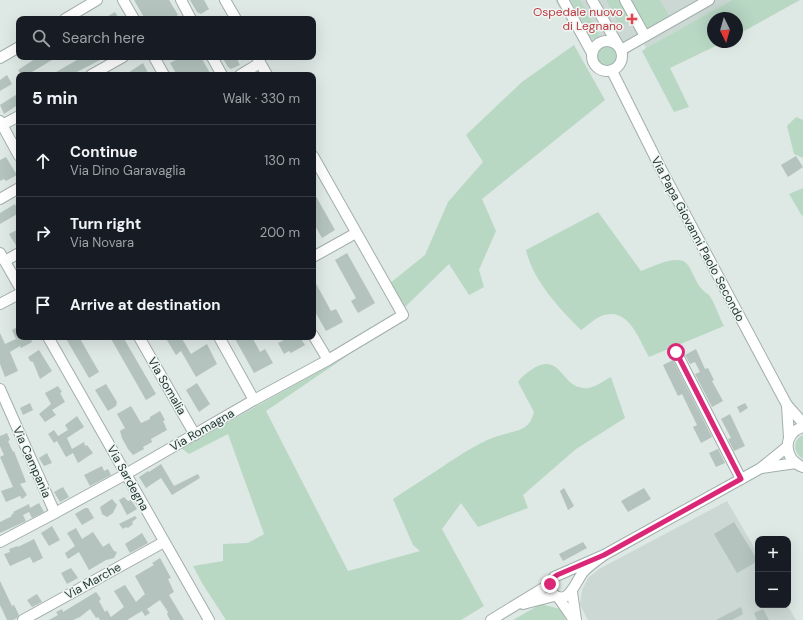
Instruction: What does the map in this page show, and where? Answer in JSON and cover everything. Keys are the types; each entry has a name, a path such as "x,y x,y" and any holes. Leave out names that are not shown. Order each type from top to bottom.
{"street":[{"path":"70,16 97,0"},
{"path":"123,0 132,16"},
{"path":"181,0 189,16"},
{"path":"225,0 234,16"},
{"path":"563,0 592,53 593,63 596,67 605,71 612,71 621,63 622,54 585,0"},
{"path":"588,0 615,45"},
{"path":"592,0 615,45"},
{"path":"625,0 645,36"},
{"path":"592,53 596,46 600,43 615,45 645,36 709,0"},
{"path":"0,58 16,49"},
{"path":"96,72 118,60"},
{"path":"156,60 162,72"},
{"path":"214,60 220,72"},
{"path":"244,72 258,60 265,72"},
{"name":"Via Papa Giovanni Paolo Secondo","path":"612,71 660,167 787,405"},
{"path":"16,117 1,123 16,150"},
{"path":"316,161 356,233 316,255"},
{"path":"0,199 16,190"},
{"name":"Via Romagna","path":"0,542 130,472 254,400 328,360 402,316 356,233"},
{"path":"16,254 2,257 16,281"},
{"path":"0,304 16,296"},
{"path":"316,339 328,360"},
{"name":"Via Sardegna","path":"50,340 130,472 164,542 204,618"},
{"name":"Via Somalia","path":"141,340 195,435"},
{"path":"221,340 254,400"},
{"path":"676,352 741,479"},
{"name":"Via Campania","path":"0,389 55,513"},
{"path":"787,405 803,423"},
{"path":"787,405 788,454 799,465"},
{"path":"491,620 550,584 554,577 604,555 761,468 788,443 793,432 803,427"},
{"path":"761,468 799,465"},
{"name":"Via Marche","path":"23,620 164,542"},
{"path":"514,607 556,596 566,597 584,571 604,555"},
{"path":"561,575 568,577 571,580 575,620"},
{"path":"550,584 551,590 575,620"}],"shaded area":[{"name":"Ospedale nuovo di Legnano","path":"555,0 732,0 710,12 707,12 707,14 646,48 644,44 631,51 627,55 622,71 606,76 596,70"},
{"path":"727,501 755,549 755,608 789,608 796,620 588,620 580,605 582,590 588,578 599,569"}],"green space":[{"path":"571,0 580,0 599,34 597,39 593,39 591,37"},
{"path":"606,0 622,0 633,20 620,26"},
{"path":"628,0 660,0 670,17 651,29 646,28"},
{"path":"732,0 800,0 743,32 743,12 710,12"},
{"path":"707,14 707,48 712,48 670,68 689,107 674,112 642,51"},
{"path":"574,45 605,100 482,199 496,231 479,270 484,287 469,295 449,264 403,309 389,284 425,255 448,202 483,162 466,135 522,82"},
{"path":"607,46 614,49 617,56 614,63 607,66 600,63 597,56 600,49"},
{"path":"796,117 803,120 803,158 794,154 787,126"},
{"path":"803,188 803,215 802,216 789,194"},
{"path":"598,212 641,271 673,260 683,261 686,263 697,283 711,298 724,326 649,357 631,325 618,315 609,314 599,317 581,330 555,302 540,282 529,261 526,250"},
{"path":"347,356 266,411 348,571 420,551 413,545 393,499 472,448 488,440 524,428 530,422 534,412 518,382 523,376 534,368 543,364 556,367 570,382 583,388 590,388 611,377 625,418 576,449 523,495 528,508 478,527 461,503 442,529 484,606 461,620 226,620 193,566 223,561 223,544 248,543 264,534 228,434 189,454 181,448"},
{"path":"803,435 803,459 797,453 795,447 799,437"},
{"path":"541,604 560,609 566,620 513,620"}],"building":[{"path":"134,0 169,0 178,15 176,16 143,16"},
{"path":"190,0 204,0 209,9 201,14 197,12"},
{"path":"115,12 117,16 108,16"},
{"path":"33,60 52,60 32,72 19,72 18,70"},
{"path":"77,60 100,60 77,72 56,72"},
{"path":"176,60 203,60 209,72 175,72 170,63"},
{"path":"224,60 238,60 240,65 231,69"},
{"path":"143,63 148,72 130,72"},
{"path":"7,75 12,84 0,91 0,80"},
{"path":"16,95 16,106 4,114 0,105"},
{"path":"796,156 803,167 788,177 781,165"},
{"path":"6,157 16,176 6,181 4,179 0,181 0,160"},
{"path":"316,196 335,230 322,238 316,227"},
{"path":"15,204 16,215 0,224 0,213"},
{"path":"16,230 16,245 9,234"},
{"path":"347,253 375,303 358,313 351,301 356,298 335,260"},
{"path":"316,284 331,311 336,309 343,322 326,331 316,313"},
{"path":"16,328 16,339 12,330"},
{"path":"0,333 5,344 16,339 31,340 32,342 21,348 20,346 10,352 18,371 5,377 0,364"},
{"path":"67,340 81,340 99,372 89,378"},
{"path":"112,340 125,340 156,394 146,400"},
{"path":"167,340 183,340 191,354 207,344 217,364 196,377 181,351 176,355"},
{"path":"236,340 254,340 260,352 265,349 273,363 254,373"},
{"path":"284,340 302,340 305,345 291,353 289,351 284,354 278,343"},
{"path":"696,349 705,369 708,368 714,380 712,381 723,401 712,407 695,374 700,372 695,362 690,364 685,355"},
{"path":"39,350 52,371 40,379 33,362 30,361 28,357"},
{"path":"673,360 712,437 701,443 693,427 697,425 682,394 678,396 663,365"},
{"path":"197,383 210,404 199,412 186,390"},
{"path":"106,384 117,402 116,406 108,411 95,390"},
{"path":"58,386 62,392 60,393 65,402 52,410 56,415 45,422 39,414 51,404 45,393"},
{"path":"30,403 33,410 23,415 20,408"},
{"path":"745,403 748,408 740,413 737,407"},
{"path":"131,406 141,423 150,419 150,417 160,411 165,420 163,421 167,430 151,439 152,442 143,447 144,449 133,455 122,438 120,431 125,428 117,414"},
{"path":"730,414 745,446 734,451 728,439 731,438 721,419"},
{"path":"77,416 84,427 67,438 72,449 84,442 85,446 87,445 93,453 78,463 73,453 66,457 57,441 54,443 48,434 54,430 58,436 68,430 65,425"},
{"path":"7,433 10,440 8,441 13,452 14,451 26,482 20,484 27,495 22,499 20,496 6,502 1,491 13,487 0,457 4,455 0,446 0,436"},
{"path":"718,449 725,463 716,467 709,453"},
{"path":"47,453 52,463 44,466 39,458"},
{"path":"161,464 174,486 198,474 200,478 172,495 161,478 146,488 139,477"},
{"path":"102,466 104,471 108,469 111,475 90,486 84,475"},
{"path":"63,487 69,497 60,502 54,492"},
{"path":"564,488 574,506 568,510 560,491"},
{"path":"644,488 651,499 628,512 621,501"},
{"path":"124,497 128,501 131,500 137,509 127,515 119,500"},
{"path":"112,499 117,505 113,513 107,517 102,514 100,507"},
{"path":"39,503 44,512 32,518 29,512 23,515 26,521 0,533 0,522 12,516 11,515 14,513 13,512 29,504 30,508"},
{"path":"85,508 88,508 94,518 82,525 75,514"},
{"path":"135,516 137,518 128,528 126,527 123,529 119,524"},
{"path":"734,522 755,556 755,563 737,573 714,534"},
{"path":"52,526 60,540 49,546 41,533"},
{"path":"76,528 82,539 93,532 103,547 109,543 114,551 117,552 114,558 106,560 89,570 79,552 68,559 65,553 75,546 67,533"},
{"path":"142,533 148,543 130,553 125,544"},
{"path":"34,539 43,558 33,563 30,557 10,566 4,554 10,552 9,549 18,547"},
{"path":"583,542 587,548 563,561 559,554"},
{"path":"160,558 171,578 168,579 174,592 169,595 184,620 170,620 167,614 168,612 160,600 147,609 150,613 145,616 142,611 127,620 100,620 98,617 96,618 90,609 80,617 73,620 49,620 58,615 56,612 62,609 63,612 96,592 101,599 99,601 105,612 107,610 111,617 124,607 114,591 125,585 136,602 145,594 135,576 154,565 152,563"},
{"path":"71,568 78,578 67,584 61,573"},
{"path":"0,581 12,606 14,605 19,615 13,620 7,620 0,605"},
{"path":"37,594 42,602 32,607 27,600"},
{"path":"741,607 743,614 732,620 716,620"},
{"path":"763,609 769,620 757,620 754,613"}],"place":[{"name":"Ospedale nuovo di Legnano","path":"632,19"}],"route":[{"path":"550,584 551,580 557,575 561,575 604,555 741,479 676,352"}]}
